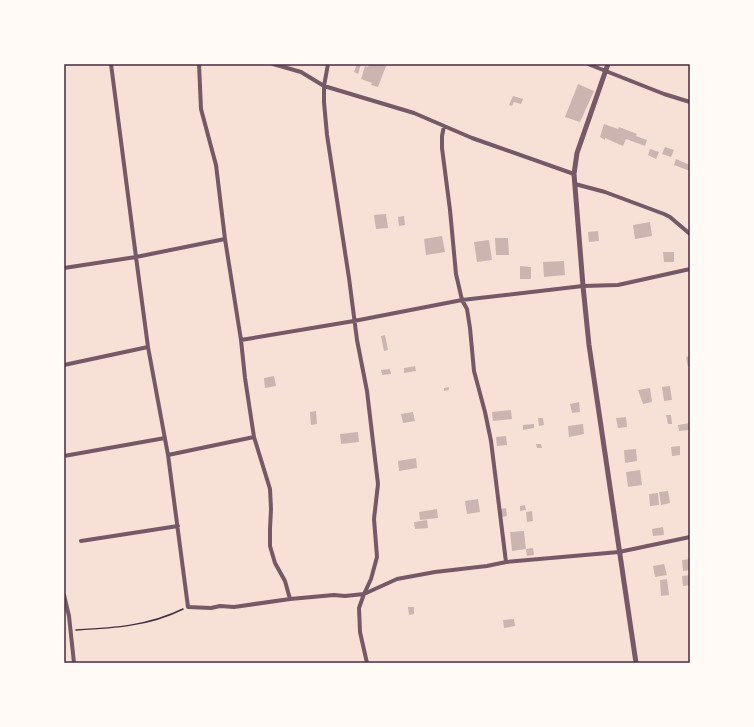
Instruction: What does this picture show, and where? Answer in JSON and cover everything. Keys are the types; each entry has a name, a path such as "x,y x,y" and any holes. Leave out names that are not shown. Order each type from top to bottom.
{"street":[{"path":"111,64 148,347 168,455 188,607 234,607 290,599 364,594 397,579 506,562 619,552 690,538"},
{"path":"199,64 201,109 216,165 225,240 241,340 254,437 270,489 270,546 275,563 285,581 290,599"},
{"path":"273,64 301,72 324,86 414,113 472,138 574,174"},
{"path":"328,64 324,86 327,135 349,278 356,340 367,391 378,484 374,519 377,557 371,579 359,608 360,632 367,663"},
{"path":"588,64 664,94 690,102"},
{"path":"608,64 577,153 574,174 583,286 595,386 636,663"},
{"path":"444,126 442,148 456,274 470,328 474,372 491,441 506,562"},
{"path":"575,184 622,198 664,214 676,221 690,234"},
{"path":"64,268 136,257 225,240"},
{"path":"241,340 354,321 462,300 583,286 618,285 690,269"},
{"path":"64,365 148,347"},
{"path":"168,455 254,437"},
{"path":"64,456 165,438"},
{"path":"81,541 178,526"},
{"path":"64,595 69,616 74,663"}],"path":[{"path":"70,630 131,626 163,618 188,607"}],"building":[{"path":"357,64 361,64 358,74 354,72"},
{"path":"369,64 382,64 386,66 378,87 361,79 365,66 368,67"},
{"path":"578,84 594,91 580,122 565,117"},
{"path":"513,96 523,99 521,104 514,102 512,106 509,105"},
{"path":"604,124 618,129 619,127 637,134 636,136 647,140 645,146 626,139 623,146 605,138 605,140 600,137"},
{"path":"665,147 674,150 671,157 662,154"},
{"path":"650,149 659,152 656,159 648,155"},
{"path":"676,159 690,165 690,171 674,165"},
{"path":"386,214 388,228 376,229 374,215"},
{"path":"404,216 405,225 399,226 398,217"},
{"path":"650,222 652,236 635,239 633,225"},
{"path":"598,231 599,241 589,242 588,232"},
{"path":"442,236 445,252 426,255 424,239"},
{"path":"495,238 508,238 509,255 496,255"},
{"path":"489,240 492,260 477,262 474,242"},
{"path":"663,252 674,252 674,262 664,262"},
{"path":"564,261 565,275 544,277 543,262"},
{"path":"520,266 531,267 531,279 520,279"},
{"path":"385,335 388,350 384,351 381,336"},
{"path":"690,356 690,367 688,367 686,357"},
{"path":"415,366 416,371 404,373 404,368"},
{"path":"390,369 391,374 382,375 381,370"},
{"path":"274,376 276,386 265,388 264,378"},
{"path":"670,386 672,400 664,401 662,387"},
{"path":"449,387 449,390 444,391 444,388"},
{"path":"650,388 652,402 643,404 638,390"},
{"path":"579,402 580,412 572,413 570,404"},
{"path":"511,410 512,419 493,421 492,412"},
{"path":"316,411 317,424 311,425 310,412"},
{"path":"413,412 415,421 403,423 401,414"},
{"path":"666,415 671,415 672,424 668,424"},
{"path":"626,417 627,427 618,428 616,418"},
{"path":"538,418 543,418 544,425 539,426"},
{"path":"690,423 690,430 679,431 678,425"},
{"path":"534,424 534,428 523,430 523,425"},
{"path":"583,424 584,434 569,437 568,426"},
{"path":"358,432 359,442 341,444 340,434"},
{"path":"506,436 507,445 497,446 496,437"},
{"path":"536,444 541,444 542,448 537,448"},
{"path":"680,446 680,455 672,456 671,447"},
{"path":"636,449 637,461 625,463 624,450"},
{"path":"416,458 417,468 399,471 398,461"},
{"path":"640,470 642,485 628,487 626,472"},
{"path":"668,491 670,503 661,505 659,492"},
{"path":"658,493 659,505 650,506 649,494"},
{"path":"478,499 480,512 467,514 465,501"},
{"path":"525,505 526,510 520,511 520,506"},
{"path":"506,508 507,516 502,517 501,509"},
{"path":"437,509 438,518 420,520 419,512"},
{"path":"532,511 533,521 527,522 526,512"},
{"path":"427,520 428,528 415,529 414,522"},
{"path":"663,527 664,535 653,536 652,529"},
{"path":"524,531 526,549 512,551 510,532"},
{"path":"533,548 534,555 527,556 526,549"},
{"path":"690,559 690,570 683,571 682,560"},
{"path":"664,564 667,575 655,577 653,566"},
{"path":"690,575 690,585 683,586 682,576"},
{"path":"667,579 669,595 661,596 660,580"},
{"path":"408,607 414,607 414,614 409,615"},
{"path":"514,619 515,626 504,628 503,620"}]}
